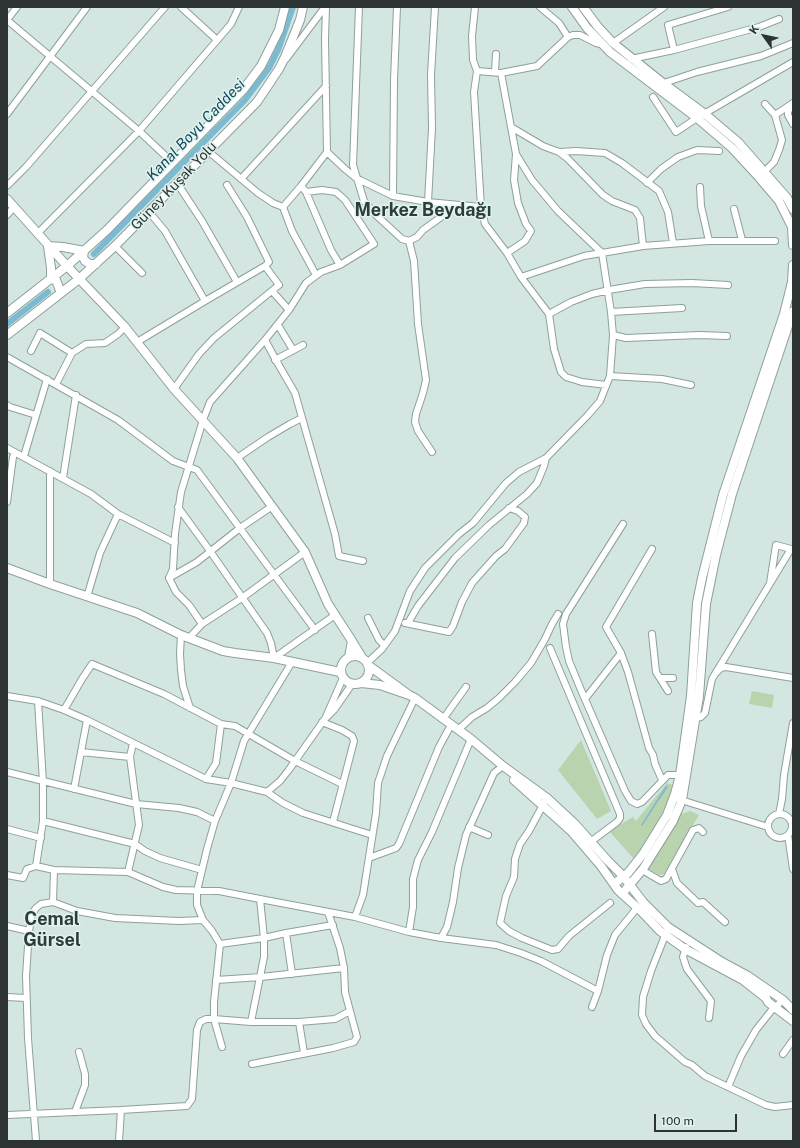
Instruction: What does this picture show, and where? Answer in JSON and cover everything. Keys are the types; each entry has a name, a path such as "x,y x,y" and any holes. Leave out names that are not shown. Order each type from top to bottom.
{"main road":[{"name":"Güney Kuşak Yolu","path":"7,313 67,266 107,230 243,90 261,66 279,30 285,7"},
{"name":"Güney Kuşak Yolu","path":"7,334 96,264 257,102 285,58 300,20 303,7"},
{"path":"572,7 601,44 622,63 697,118 732,148 779,201 792,227 793,245"},
{"path":"583,7 613,44 705,114 738,142 765,171 787,198 793,209"},
{"path":"7,200 78,279 138,342 174,388 236,458 305,552 328,604 366,662 369,672 361,683"},
{"path":"48,246 84,251 83,257 85,261 90,264 96,264"},
{"path":"48,246 51,279 56,280 61,293"},
{"path":"614,884 623,876 628,874 643,854 678,799 691,696 697,603 702,578 723,495 784,314 792,282 793,265"},
{"path":"622,894 642,870 673,821 696,718 706,604 716,555 732,494 793,311"},
{"path":"7,568 137,614 185,637 209,646 235,653 292,662 342,675 352,684 361,683 380,685 412,697"},
{"path":"349,657 352,641"},
{"path":"342,675 342,662 349,657 355,656 366,662 471,739 503,766 547,798 574,823 622,894 666,936 685,949 743,980 793,1021"},
{"path":"503,766 512,778 571,831 607,860 631,884 643,902 668,926 722,962 748,976 792,1006"}],"street":[{"path":"17,7 7,20 93,91 173,163"},
{"path":"7,114 86,7"},
{"path":"7,186 26,167 165,7"},
{"path":"180,7 216,40"},
{"path":"37,234 139,131 231,24 239,7"},
{"path":"279,69 326,7"},
{"path":"283,206 301,186 326,152 326,7"},
{"path":"359,7 354,165 356,178 364,201 376,215 402,239 409,241 417,238 423,230 444,214"},
{"path":"392,196 397,7"},
{"path":"428,202 432,128 431,75 435,7"},
{"path":"474,7 472,36 473,60 477,71 474,92 481,207 485,224 507,253 521,277 549,314 554,349 561,372 566,377 582,382 606,385"},
{"path":"540,7 559,23 568,37"},
{"path":"613,44 664,7"},
{"path":"674,50 668,25 728,7"},
{"path":"622,63 632,59 674,50 759,27 780,19"},
{"path":"477,71 498,72 537,66 568,37 573,35 580,35 601,44"},
{"path":"655,87 697,72 761,56 793,43"},
{"path":"496,54 498,72 516,154 514,180 518,203 526,224 531,231 525,241 507,253"},
{"path":"653,96 676,132 697,118 793,62"},
{"path":"241,179 326,86"},
{"path":"765,104 774,115 782,140 774,162 765,171"},
{"path":"774,115 791,106"},
{"path":"791,106 788,115 793,124"},
{"path":"511,126 543,146 559,152 567,158 603,195 612,201 635,210 640,218 643,246"},
{"path":"559,152 576,150 605,152 659,191 668,212 673,243"},
{"path":"647,183 661,169 678,157 697,150 718,151"},
{"path":"208,151 258,193 273,203 283,206"},
{"path":"326,152 356,178 392,196 428,202 481,207"},
{"path":"366,662 384,645 395,631 410,591 424,568 472,523 506,483 519,472 546,458 600,401 610,376 613,335 612,312 602,253 558,211 532,180 516,154"},
{"path":"177,183 202,221 237,282"},
{"path":"138,342 204,300 265,266 269,262 247,217 227,185"},
{"path":"301,186 306,192 331,250 340,265"},
{"path":"700,187 701,206 708,241"},
{"path":"169,578 173,569 178,507 188,466 202,420 210,402 278,325 306,283 316,275 340,265 374,244 345,200 336,192 322,190 306,192"},
{"path":"283,206 292,231 316,275"},
{"path":"7,215 14,207"},
{"path":"734,209 742,240"},
{"path":"149,212 165,231 204,300"},
{"path":"521,277 584,256 643,246 708,241 775,240"},
{"path":"409,241 414,261 418,324 426,380 415,422 418,432 432,452"},
{"path":"115,246 142,273"},
{"path":"174,388 199,354 214,338 280,285 265,266"},
{"path":"549,314 571,302 592,294 645,284 692,283 728,285"},
{"path":"272,291 289,310"},
{"path":"612,312 682,308"},
{"path":"278,325 294,350"},
{"path":"56,384 72,353 86,344 105,343 125,327"},
{"path":"32,351 40,332 72,353"},
{"path":"613,335 626,338 699,335 727,336"},
{"path":"265,340 295,393 335,534 338,556 363,561"},
{"path":"275,360 303,345"},
{"path":"7,357 118,420 173,461 197,470 315,630"},
{"path":"610,376 662,379 691,385"},
{"path":"24,456 47,379"},
{"path":"63,478 76,395"},
{"path":"7,405 36,415"},
{"path":"236,458 268,437 302,418"},
{"path":"7,448 91,494 118,514 175,543"},
{"path":"8,502 13,457 15,452"},
{"path":"408,623 418,606 455,558 489,525 527,494 537,483 546,458"},
{"path":"50,471 50,584"},
{"path":"178,507 210,550 267,633 274,658 335,615"},
{"path":"169,578 197,562 210,550 271,507"},
{"path":"399,621 449,632 453,626 462,602 472,584 496,556 505,549 524,523 525,517 518,511 509,508"},
{"path":"87,596 100,553 118,514"},
{"path":"623,524 564,618 564,632 569,661 625,791 632,802 637,804 642,802 668,775 680,776"},
{"path":"696,718 701,717 705,713 715,674 792,549 776,545 770,583"},
{"path":"652,549 607,624 607,630 620,653 628,672 649,748 662,780"},
{"path":"190,708 183,686 181,670 180,654 185,637 305,552"},
{"path":"169,578 176,592 189,605 202,624"},
{"path":"458,730 472,717 499,698 515,682 531,663 558,614"},
{"path":"368,618 379,640 384,645"},
{"path":"652,634 656,672 668,691"},
{"path":"550,648 620,814 620,818 617,822 588,844"},
{"path":"585,699 620,653"},
{"path":"222,1047 214,1019 220,944 203,920 197,905 197,891 215,821 231,783 244,741 292,662"},
{"path":"64,710 92,664 164,694 221,724 235,726 295,761 342,784"},
{"path":"715,674 718,670 726,667 793,678"},
{"path":"323,721 342,675"},
{"path":"660,678 673,678"},
{"path":"267,792 280,781 323,721 334,710 352,684"},
{"path":"443,719 466,687"},
{"path":"7,696 38,701 64,710 206,779 231,783 267,792 303,814 372,835"},
{"path":"354,917 363,895 378,783 387,756 412,697"},
{"path":"36,866 43,821 43,782 38,701"},
{"path":"74,789 87,720"},
{"path":"323,721 352,736 354,740 333,822"},
{"path":"781,838 788,835 792,830 793,824 786,815 782,799 784,775 793,723"},
{"path":"206,779 216,764 221,724"},
{"path":"369,858 396,848 399,844 439,747 451,725"},
{"path":"409,932 413,907 413,879 418,860 432,832 471,739"},
{"path":"128,872 136,844 139,825 130,757 133,743"},
{"path":"81,752 130,757"},
{"path":"441,938 447,927 466,835 494,773 503,766"},
{"path":"7,772 136,804 179,808 197,812 215,821"},
{"path":"547,798 520,844 515,859 514,877 506,896 500,923 509,931 522,938 552,950 558,949 569,936 610,902"},
{"path":"678,799 768,827"},
{"path":"786,815 775,815 770,820 768,827 771,834 781,838 790,850"},
{"path":"752,822 770,820"},
{"path":"43,821 136,844 145,851 160,858 202,870"},
{"path":"469,827 488,835"},
{"path":"642,870 660,881 666,880 694,830 699,828 703,832"},
{"path":"7,829 41,838"},
{"path":"788,835 793,869"},
{"path":"7,875 23,878 27,869 36,866 54,870 128,872 163,887 176,890 219,892 260,899 354,917 409,932 441,938 496,945 541,961 598,991"},
{"path":"672,869 677,883 698,903 703,902 725,922"},
{"path":"53,902 54,870"},
{"path":"251,1022 264,957 264,938 260,899"},
{"path":"36,1141 26,998 26,976 29,931 32,914 36,908 41,904 53,902 77,911 115,918 179,921 203,920"},
{"path":"592,1007 598,991 607,955 615,935 637,908"},
{"path":"252,1064 333,1048 355,1041 357,1037 345,992 344,968 340,948 328,912"},
{"path":"220,944 264,938 333,925"},
{"path":"7,926 29,931"},
{"path":"668,926 666,936 651,971 644,997 642,1015 646,1024 655,1036 685,1062 692,1065 705,1076 766,1105 775,1107 793,1106"},
{"path":"286,933 292,974"},
{"path":"690,940 683,957 687,969 711,1001 710,1018"},
{"path":"216,980 261,977 344,968"},
{"path":"7,997 26,998"},
{"path":"728,1087 741,1056 756,1030 775,1007 783,1000"},
{"path":"7,1115 186,1106 192,1099 197,1030 200,1022 206,1019 214,1019 251,1022 299,1022 335,1019 350,1011"},
{"path":"299,1022 304,1053"},
{"path":"783,1054 793,1040"},
{"path":"75,1112 85,1085 85,1074 79,1052"},
{"path":"119,1141 121,1110"}],"green space":[{"path":"752,691 774,695 772,708 749,704"},
{"path":"581,740 611,811 597,819 558,770"},
{"path":"667,783 673,785 666,805 656,828 634,859 609,831 633,817 636,821"},
{"path":"690,811 699,815 664,874 660,875 647,868 681,814"}],"waterway":[{"name":"Kanal Boyu Caddesi","path":"94,254 245,100 269,68 278,50 293,7"},
{"name":"Kanal Boyu Caddesi","path":"7,324 48,292"},
{"path":"642,825 666,787"},
{"path":"659,799 667,787"}],"district":[{"name":"Merkez Beydağı","path":"423,210"},
{"name":"Cemal Gürsel","path":"52,929"}]}
